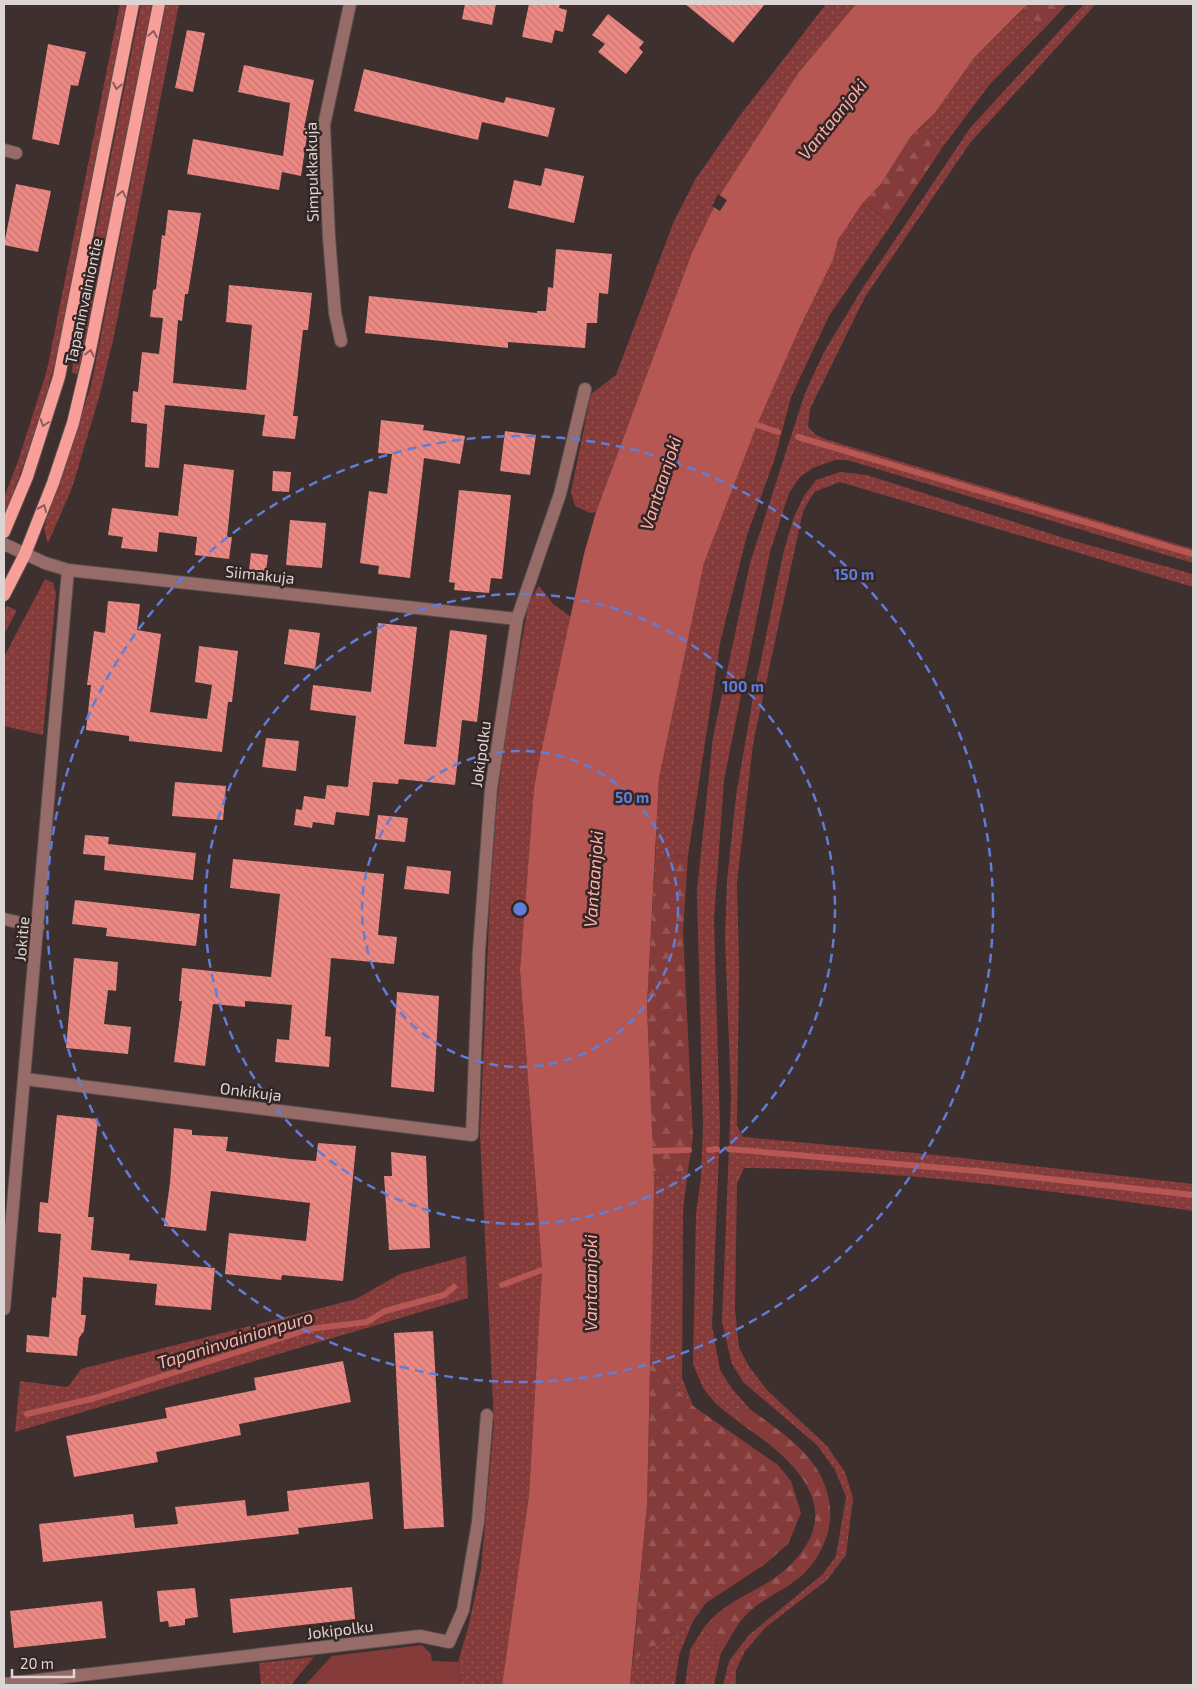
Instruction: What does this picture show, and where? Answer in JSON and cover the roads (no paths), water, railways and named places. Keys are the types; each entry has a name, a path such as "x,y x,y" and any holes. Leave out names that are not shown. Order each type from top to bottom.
{"main road":[{"name":"Tapaninvainiontie","path":"4,532 27,477 59,377 133,4"},
{"name":"Tapaninvainiontie","path":"4,594 25,554 53,483 73,423 88,360 159,4"}],"street":[{"name":"Simpukkakuja","path":"341,341 335,313 329,237 324,124 350,4"},
{"name":"Jokipolku","path":"472,1135 478,951 491,789 517,618 560,494 585,390"},
{"name":"Siimakuja","path":"4,544 68,570 517,618"},
{"name":"Jokitie","path":"4,1309 68,570"},
{"path":"4,919 38,927"},
{"name":"Onkikuja","path":"25,1079 472,1135"},
{"name":"Jokipolku","path":"4,1684 420,1636 449,1642 463,1610 476,1537 487,1415"}],"water":[{"name":"Vantaanjoki","path":"856,4 1028,4 974,58 935,113 911,136 881,184 862,204 838,240 833,260 800,327 757,425 704,563 659,778 647,1006 654,1184 647,1505 630,1685 502,1685 529,1495 542,1270 520,970 534,788 539,762 584,554 596,512 691,255 720,195 799,72"}],"waterway":[{"path":"757,425 778,432"},
{"path":"798,437 1193,554"},
{"path":"709,1150 717,1149"},
{"path":"729,1149 977,1171 1193,1195"},
{"path":"652,1151 689,1150"},
{"name":"Tapaninvainionpuro","path":"502,1285 542,1270"},
{"name":"Tapaninvainionpuro","path":"27,1414 95,1398 309,1329 367,1322 385,1311 444,1295 454,1287"}]}
